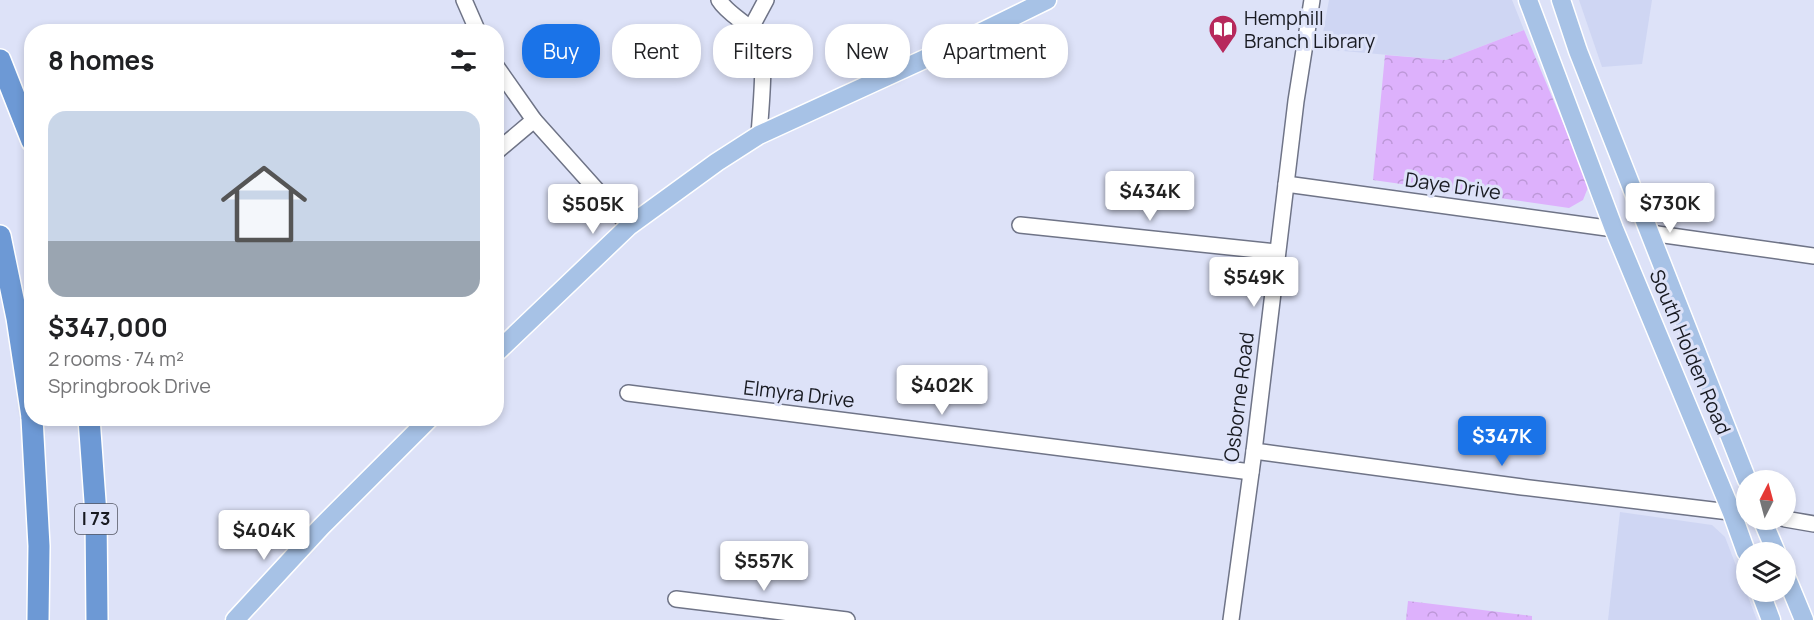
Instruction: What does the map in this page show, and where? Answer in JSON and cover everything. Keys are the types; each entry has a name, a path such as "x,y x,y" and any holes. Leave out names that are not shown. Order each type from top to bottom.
{"highway":[{"path":"0,60 24,121"},
{"path":"0,236 24,365"},
{"path":"32,426 39,546 38,620"},
{"name":"I 73","path":"90,426 96,515 98,620"}],"main road":[{"path":"504,345 628,226 759,135 1047,0"},
{"name":"South Holden Road","path":"1528,0 1614,229 1736,506"},
{"name":"South Holden Road","path":"1561,0 1578,51 1743,470"},
{"path":"235,620 321,527 422,426"},
{"path":"1796,601 1804,620"},
{"path":"1764,602 1771,620"}],"street":[{"path":"464,0 474,24"},
{"path":"719,0 745,24"},
{"path":"753,24 766,0"},
{"name":"Osborne Road","path":"1231,620 1254,451 1296,100 1312,0"},
{"path":"504,77 534,120 628,226"},
{"path":"759,135 762,78"},
{"path":"504,145 534,120"},
{"name":"Daye Drive","path":"1287,184 1614,229"},
{"path":"1020,225 1277,252"},
{"path":"1650,233 1814,256"},
{"name":"Elmyra Drive","path":"628,393 1251,472"},
{"path":"1254,451 1736,513"},
{"path":"1796,521 1814,524"},
{"path":"676,599 750,613 847,620"}],"shaded area":[{"path":"1329,0 1512,0 1524,30 1446,60 1320,49"},
{"path":"1579,0 1652,0 1642,64 1602,67"},
{"path":"1620,512 1712,525 1725,537 1736,566 1736,602 1750,602 1757,620 1608,620"}],"green space":[{"path":"1524,30 1589,185 1583,200 1569,208 1373,180 1385,55 1446,60"},
{"path":"1408,601 1532,616 1532,620 1406,620"}],"place":[{"name":"Hemphill Branch Library","path":"1223,54"}]}
